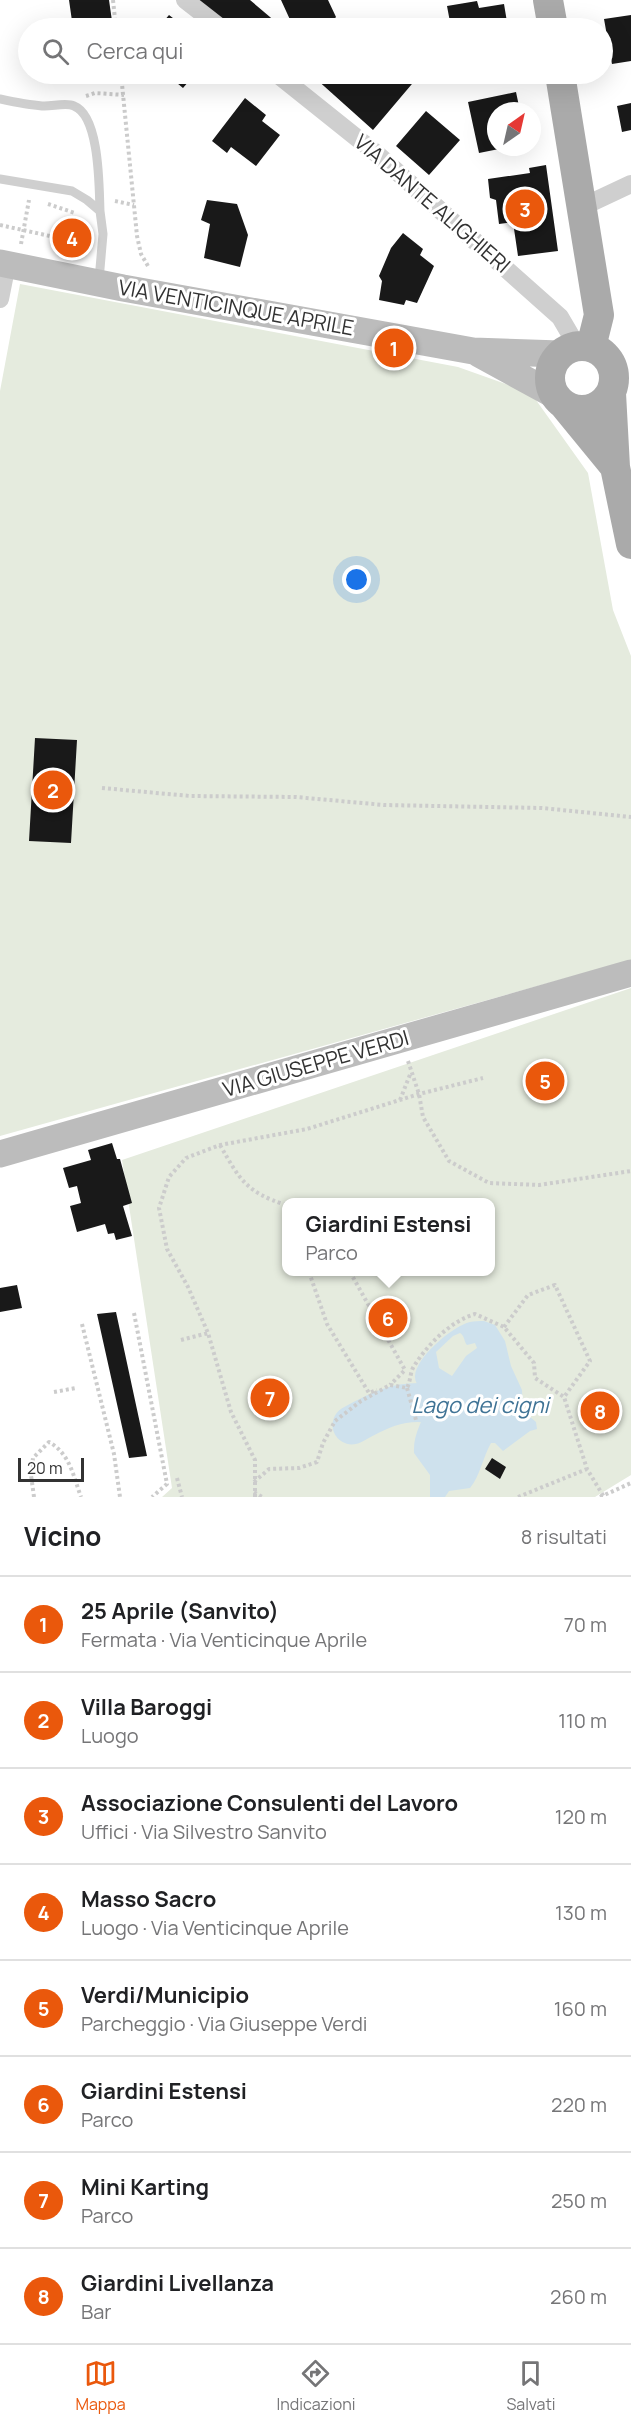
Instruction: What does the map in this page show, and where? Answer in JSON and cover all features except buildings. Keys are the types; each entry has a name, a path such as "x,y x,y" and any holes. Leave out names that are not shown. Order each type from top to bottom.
{"main road":[{"path":"548,0 551,18"},
{"path":"562,84 599,315 576,349 553,363 550,385 559,400 615,467"},
{"path":"576,349 601,353 609,361 614,382 611,393 615,467 631,544"},
{"path":"559,400 575,410 585,411 596,408 611,393"}],"street":[{"path":"185,0 208,18"},
{"name":"VIA DANTE ALIGHIERI","path":"290,84 377,154 560,316 576,349"},
{"path":"582,207 631,184"},
{"path":"0,299 9,258"},
{"name":"VIA VENTICINQUE APRILE","path":"9,258 99,283 473,351 576,349"},
{"name":"VIA VENTICINQUE APRILE","path":"473,351 559,400"},
{"name":"VIA GIUSEPPE VERDI","path":"0,1154 631,973"}],"lane":[{"path":"0,99 41,106 73,105 85,115 94,138 98,160 103,234 99,283"},
{"path":"0,179 72,191 100,211"}],"path":[{"path":"113,0 115,18"},
{"path":"123,84 137,236 141,254 148,266"},
{"path":"75,107 87,96 95,93 124,95"},
{"path":"9,258 24,230 29,200"},
{"path":"0,225 87,244"},
{"path":"102,788 190,796 296,797 384,805 542,808 631,817"},
{"path":"406,1055 419,1094 423,1117 449,1161 489,1184 539,1185 631,1171"},
{"path":"400,1100 412,1071"},
{"path":"251,1497 255,1460 231,1412 208,1333 188,1287 167,1249 159,1208 169,1177 186,1158 220,1145 307,1129 419,1094 483,1078"},
{"path":"220,1145 238,1177 262,1197 282,1204"},
{"path":"310,1276 327,1324 369,1393 390,1385 407,1388"},
{"path":"254,1482 269,1469 299,1468 318,1462 323,1443 334,1421 361,1401 390,1385 405,1370 352,1276"},
{"path":"504,1327 528,1295 555,1285 590,1361 564,1397"},
{"path":"134,1312 167,1485 152,1497"},
{"path":"416,1420 407,1388 413,1368 439,1336 463,1317 475,1314 504,1327 534,1363 535,1378 564,1397 587,1469 603,1496 631,1483"},
{"path":"82,1324 114,1454 120,1497"},
{"path":"181,1340 208,1333"},
{"path":"54,1392 76,1388"},
{"path":"34,1497 31,1475 33,1458 49,1442 60,1449 68,1459 81,1497"},
{"path":"518,1497 587,1469"},
{"path":"177,1479 182,1497"},
{"path":"253,1491 262,1497"}],"shaded area":[{"path":"20,284 458,367 531,393 588,473 613,610 631,656 631,960 0,1136 0,391"},
{"path":"631,988 631,1475 595,1497 162,1497 172,1488 122,1160"}],"water":[{"name":"Lago dei cigni","path":"484,1321 495,1325 505,1341 511,1366 522,1390 523,1411 536,1422 537,1429 530,1431 503,1451 495,1443 491,1443 470,1488 449,1491 445,1497 430,1497 430,1475 414,1453 415,1439 427,1404 426,1396 415,1380 417,1368 436,1343 454,1329 472,1322","holes":["462,1334 467,1345 475,1343 477,1348 466,1356 452,1376 439,1368 436,1352 453,1336"]}],"waterway":[{"name":"Lago dei cigni","path":"352,1425 370,1415 397,1405 427,1403"}],"place":[{"name":"Associazione Consulenti del Lavoro","path":"525,209"},
{"name":"Masso Sacro","path":"72,238"},
{"name":"25 Aprile (Sanvito)","path":"394,348"},
{"name":"Villa Baroggi","path":"53,790"},
{"name":"Verdi/Municipio","path":"545,1081"},
{"name":"Giardini Estensi","path":"388,1318"},
{"name":"Mini Karting","path":"270,1398"},
{"name":"Giardini Livellanza","path":"600,1411"}]}
